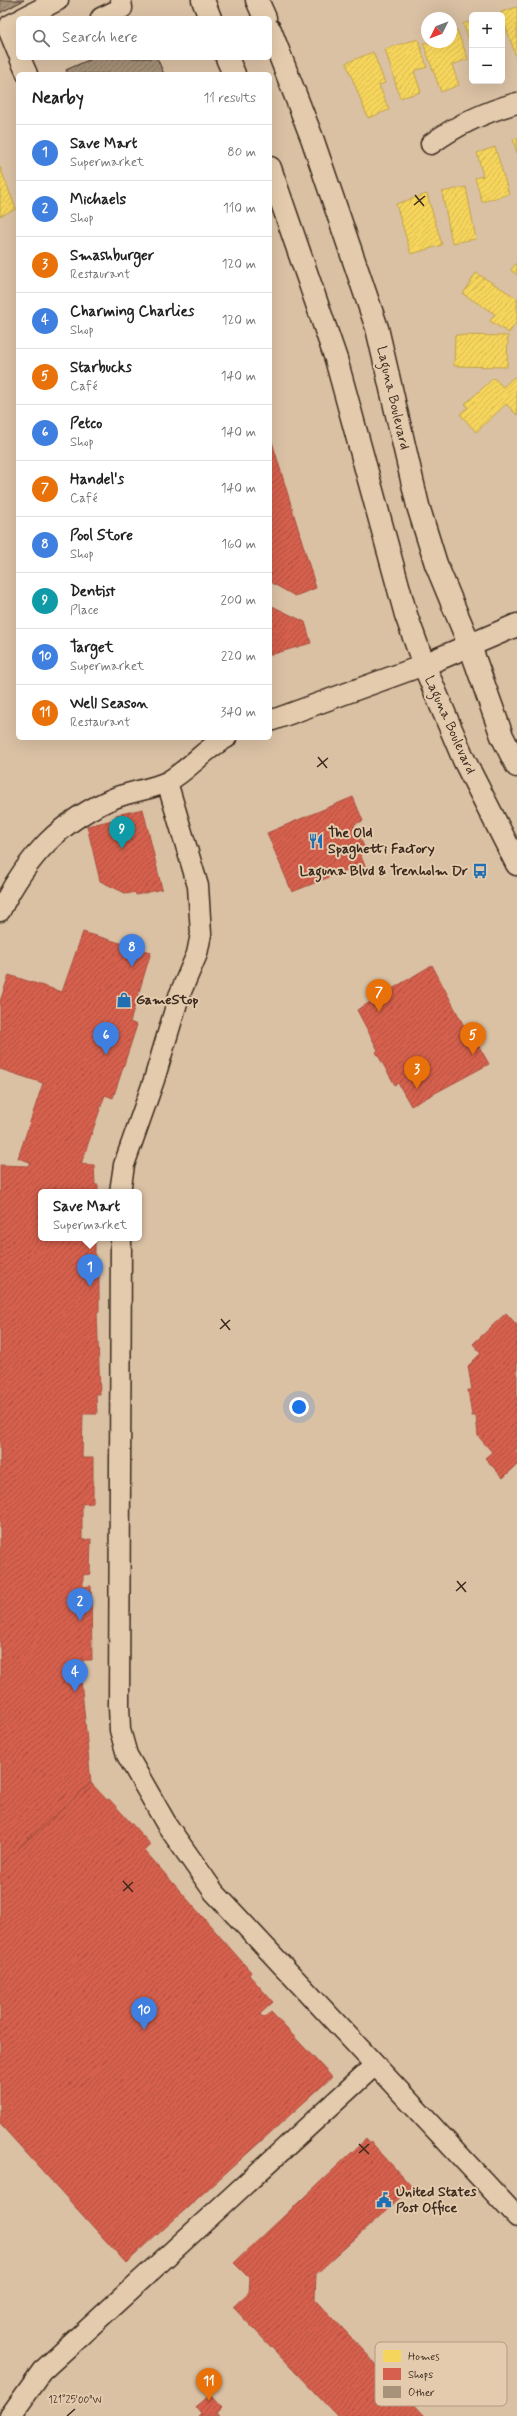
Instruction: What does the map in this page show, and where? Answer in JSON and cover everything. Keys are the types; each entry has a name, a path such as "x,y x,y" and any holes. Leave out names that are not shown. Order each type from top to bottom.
{"main road":[{"path":"203,0 209,16"},
{"path":"257,0 264,16"},
{"name":"Laguna Boulevard","path":"272,35 312,138 377,328 418,506 436,564 470,646 502,736 517,766"},
{"path":"228,60 233,72"},
{"name":"Laguna Boulevard","path":"272,174 336,359 398,592 424,665 464,760 517,864"},
{"path":"424,665 517,625"}],"street":[{"path":"27,16 58,0"},
{"path":"105,16 122,8 121,0"},
{"path":"16,22 10,25 9,31 16,48"},
{"path":"21,60 26,72"},
{"path":"431,144 467,119 487,111 517,103"},
{"path":"272,720 424,665"},
{"path":"0,911 19,877 50,838 91,809 118,797 167,782 208,749 223,740"},
{"path":"120,1189 124,1164 154,1080 179,996 197,954 201,934 198,886 167,782"},
{"path":"121,1241 119,1705 123,1744 138,1777 159,1812 214,1892 517,2217"},
{"path":"10,2416 42,2371 375,2065"}],"building: Homes":[{"path":"517,7 517,60 505,24 505,12 501,12"},
{"path":"469,22 469,40 463,24"},
{"path":"457,30 468,59 452,65 459,85 441,92 425,48 457,48"},
{"path":"418,39 427,67 414,71 421,92 400,98 385,49"},
{"path":"373,52 385,83 379,85 389,110 368,118 346,63"},
{"path":"517,138 517,153 513,139"},
{"path":"495,147 509,194 482,202 475,178 483,176 477,153"},
{"path":"0,167 16,209 0,216"},
{"path":"466,187 476,239 452,243 442,192"},
{"path":"427,194 442,245 411,254 396,204"},
{"path":"517,262 517,275 511,270"},
{"path":"476,273 517,298 517,321 509,333 490,321 495,314 463,294"},
{"path":"455,335 508,336 507,367 454,366"},
{"path":"514,377 517,380 517,415 506,404 476,432 460,414 468,407 465,404 494,378 503,387"}],"building: Shops":[{"path":"272,442 316,588 295,596 272,583"},
{"path":"272,606 305,622 311,643 272,654"},
{"name":"The Old Spaghetti Factory","path":"353,797 363,821 354,824 365,849 359,852 366,868 349,875 347,870 292,892 267,833"},
{"path":"143,809 162,889 136,895 135,892 127,894 100,881 87,826 117,819 116,815"},
{"path":"83,932 151,952 130,1022 137,1025 113,1098 105,1095 81,1164 94,1165 95,1185 98,1185 98,1189 38,1189 38,1241 95,1241 95,1268 99,1269 99,1312 97,1312 100,1394 96,1394 97,1414 83,1414 82,1458 93,1458 93,1503 82,1504 82,1540 91,1539 90,1574 83,1575 83,1587 91,1586 92,1660 83,1660 83,1668 80,1669 91,1783 0,1865 0,1165 28,1166 30,1162 18,1158 43,1083 0,1069 0,1001 9,975 62,992"},
{"path":"432,965 465,1028 468,1027 489,1064 411,1106 398,1083 395,1085 376,1052 378,1050 357,1010"},
{"path":"506,1313 517,1325 517,1449 515,1452 517,1454 517,1465 503,1478 485,1458 492,1452 478,1436 476,1416 472,1416 468,1390 472,1390 468,1366 481,1353 473,1344"},
{"path":"91,1783 107,1800 109,1799 151,1845 145,1851 251,1972 249,1975 273,2002 260,2014 264,2018 271,2012 332,2077 126,2263 0,2124 0,1865"},
{"path":"366,2139 370,2144 371,2142 412,2187 316,2274 315,2299 375,2363 375,2406 416,2406 425,2416 337,2416 233,2307 249,2292 250,2279 234,2263"},
{"path":"210,2395 222,2408 216,2414 219,2416 198,2416 201,2413 196,2407"}],"building: Other":[{"path":"0,0 24,0 0,13"},
{"path":"88,60 158,60 163,72 67,72 66,70"}],"place":[{"name":"The Old Spaghetti Factory","path":"316,841"},
{"name":"Dentist","path":"122,849"},
{"name":"Laguna Blvd & Trenholm Dr","path":"480,871"},
{"name":"Pool Store","path":"132,967"},
{"name":"GameStop","path":"124,1000"},
{"name":"Handel's","path":"379,1012"},
{"name":"Petco","path":"106,1055"},
{"name":"Starbucks","path":"473,1055"},
{"name":"Smashburger","path":"417,1089"},
{"name":"Save Mart","path":"90,1287"},
{"name":"Michaels","path":"80,1621"},
{"name":"Charming Charlies","path":"75,1692"},
{"name":"Target","path":"144,2030"},
{"name":"United States Post Office","path":"384,2200"},
{"name":"Well Season","path":"209,2401"}]}
